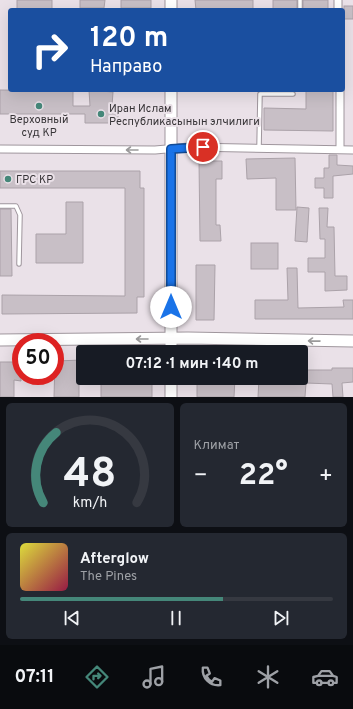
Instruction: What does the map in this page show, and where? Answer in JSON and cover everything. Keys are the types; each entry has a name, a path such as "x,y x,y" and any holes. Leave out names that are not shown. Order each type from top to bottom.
{"street":[{"path":"171,92 171,345"},
{"path":"340,92 340,149"},
{"path":"0,150 171,149 189,146 353,150"},
{"path":"0,340 171,339 353,342"},
{"path":"171,385 171,397"}],"lane":[{"path":"259,148 260,94 293,94"},
{"path":"0,206 16,206 20,215 19,264"}],"building":[{"path":"17,0 52,0 52,8 17,8"},
{"path":"80,0 105,0 104,8 80,8"},
{"path":"121,0 151,0 151,8 121,8"},
{"path":"195,0 253,0 253,8 196,8"},
{"path":"273,0 297,0 297,8 273,8"},
{"path":"303,0 328,0 328,8 303,8"},
{"path":"344,6 353,6 353,19 345,19"},
{"path":"0,90 8,90 8,92 73,92 73,106 90,106 89,92 113,92 112,106 118,106 118,123 85,123 85,114 0,114"},
{"path":"306,92 333,92 333,131 264,130 264,108 306,109"},
{"path":"329,155 337,155 337,165 353,166 353,174 333,176 333,198 324,198 324,188 315,188 315,178 324,178 324,168 329,168"},
{"path":"295,158 296,210 276,210 276,178 247,179 246,159"},
{"path":"199,161 222,161 222,179 216,179 216,225 220,225 221,241 200,241"},
{"path":"0,171 140,171 140,188 144,188 144,297 137,297 137,313 2,314 2,295 125,296 125,188 0,188"},
{"path":"66,202 83,202 83,263 36,263 36,234 66,234"},
{"path":"297,207 309,208 307,242 295,241"},
{"path":"319,208 328,208 327,227 334,227 335,276 347,276 347,290 325,291 325,272 308,272 308,258 325,258 325,239 320,239"},
{"path":"0,209 11,209 12,276 0,276"},
{"path":"251,243 278,243 278,269 251,269"},
{"path":"196,265 215,265 214,320 196,320"},
{"path":"287,268 297,268 298,308 344,307 343,300 353,300 353,319 255,319 255,300 288,300"},
{"path":"76,360 76,385 79,385 79,397 54,397 54,385 64,385 64,361"},
{"path":"0,362 12,362 12,385 14,385 14,397 0,397"},
{"path":"332,368 353,368 353,382 342,383 343,397 333,397 332,384 308,383 308,370 332,370"},
{"path":"101,385 152,385 152,397 101,397"},
{"path":"197,385 235,385 234,397 197,397"},
{"path":"259,385 306,385 305,397 258,397"}],"place":[{"name":"Верховный суд КР","path":"39,106"},
{"name":"Иран Ислам Республикасынын элчилиги","path":"101,114"},
{"name":"ГРС КР","path":"8,179"}],"route":[{"path":"171,307 171,149 189,146 203,147"}]}
